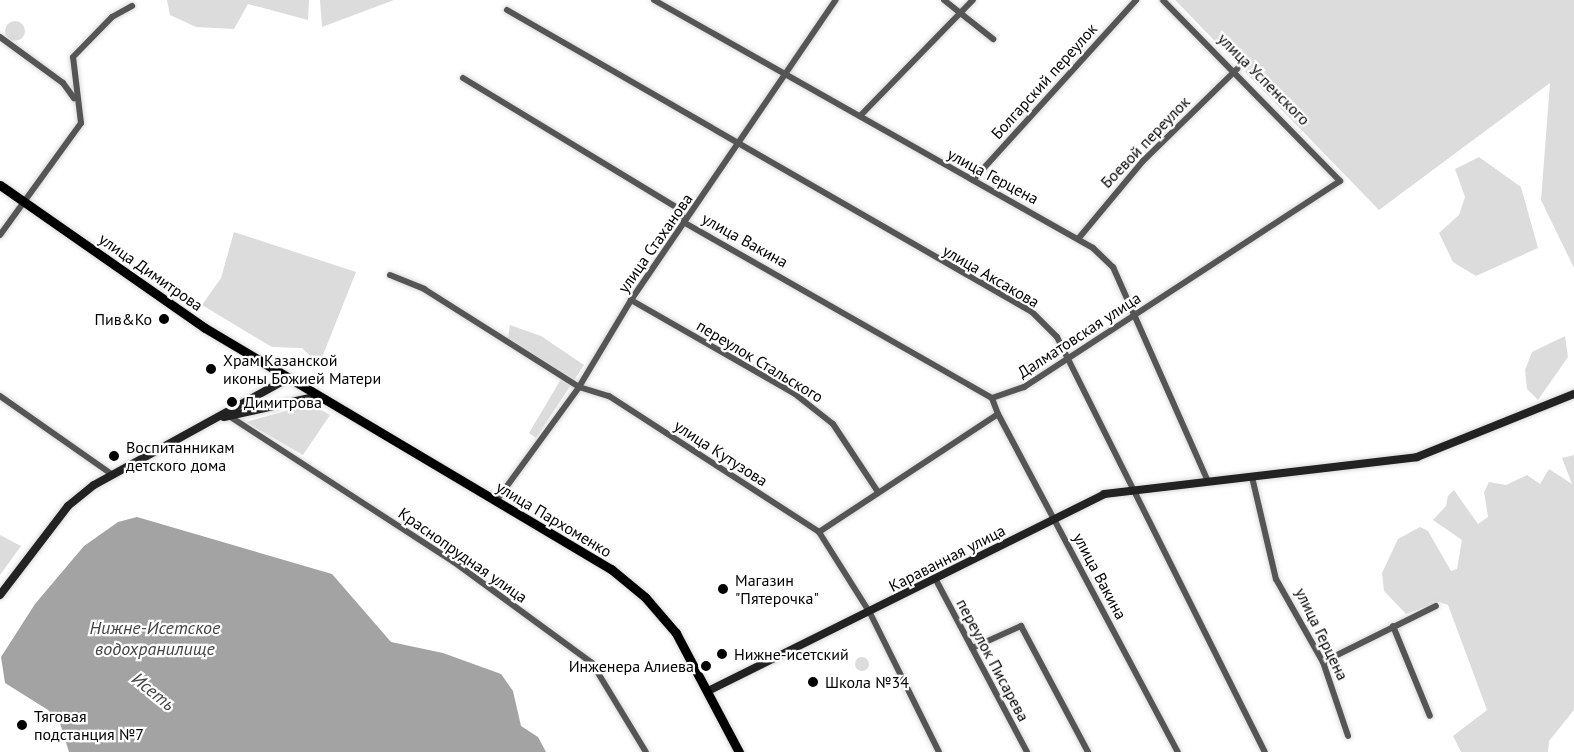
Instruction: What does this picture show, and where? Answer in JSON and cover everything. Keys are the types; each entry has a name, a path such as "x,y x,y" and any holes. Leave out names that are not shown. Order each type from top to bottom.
{"main road":[{"name":"улица Димитрова","path":"0,185 287,379"},
{"name":"улица Пархоменко","path":"287,379 611,569 645,597 676,633 739,752"}],"street":[{"name":"улица Герцена","path":"654,0 1078,238 1113,267 1207,479"},
{"name":"улица Стаханова","path":"496,501 579,387 631,300 686,223 836,0"},
{"path":"944,0 993,39"},
{"path":"860,116 973,0"},
{"name":"Болгарский переулок","path":"973,180 1136,0"},
{"name":"улица Успенского","path":"1163,0 1237,69 1340,181"},
{"path":"0,235 81,123 76,100 73,57 112,17 132,6"},
{"name":"улица Аксакова","path":"507,10 737,147 1032,312 1057,337 1265,752"},
{"path":"0,37 63,83 76,100"},
{"name":"Боевой переулок","path":"1078,238 1143,161 1237,69"},
{"name":"улица Вакина","path":"463,78 679,209 686,223 992,398"},
{"name":"Далматовская улица","path":"992,398 1024,387 1340,181"},
{"name":"улица Кутузова","path":"390,275 424,289 579,387 609,396 819,532 870,614 939,752"},
{"name":"переулок Стальского","path":"631,300 795,394 833,424 878,492"},
{"path":"0,595 68,506 112,475 287,379"},
{"name":"Караванная улица","path":"708,691 870,614 1104,494 1133,487 1252,477 1417,457 1574,394"},
{"path":"0,396 112,475"},
{"path":"214,419 319,396"},
{"path":"819,532 998,414 992,398"},
{"name":"улица Вакина","path":"998,414 1178,752"},
{"name":"Краснопрудная улица","path":"229,416 454,562 592,663 646,752"},
{"name":"улица Герцена","path":"1252,477 1276,579 1323,662 1348,736"},
{"name":"переулок Писарева","path":"936,580 1027,752"},
{"path":"1323,662 1436,606"},
{"path":"972,648 1021,626 1088,752"},
{"path":"1394,626 1430,716"}],"shaded area":[{"path":"167,0 309,0 308,20 248,4 234,29 196,27 170,15"},
{"path":"320,0 394,0 322,27"},
{"path":"1175,0 1574,0 1574,268 1541,200 1550,83 1379,210"},
{"path":"15,21 22,24 25,31 22,38 15,41 8,38 5,31 8,24"},
{"path":"1479,157 1521,187 1538,248 1476,276 1453,262 1439,233 1459,215 1465,197 1455,169"},
{"path":"234,232 356,272 319,365 302,348 272,347 202,305 221,278"},
{"path":"510,325 541,336 584,365 536,438 529,433 561,379 508,338"},
{"path":"1565,336 1568,357 1538,400 1527,389 1525,370 1532,352"},
{"path":"311,404 330,415 303,455 246,422"},
{"path":"1574,455 1574,710 1549,741 1548,752 1461,752 1453,736 1487,710 1448,605 1439,602 1406,614 1384,591 1382,573 1398,539 1420,527 1428,531 1451,571 1457,569 1462,540 1433,520 1446,506 1448,496 1454,490 1478,524 1488,517 1484,492 1489,482 1506,485 1527,475 1540,484 1549,469 1572,484 1562,458"},
{"path":"0,535 21,546 0,575"},
{"path":"862,657 867,659 869,664 867,669 862,671 857,669 855,664 857,659"}],"water":[{"name":"Нижне-Исетское водохранилище","path":"137,517 332,574 391,642 443,653 501,674 513,691 521,726 538,737 546,752 69,752 60,723 48,710 5,683 1,657 35,604 84,546 118,522"}],"place":[{"name":"Пив&Ко","path":"164,319"},
{"name":"Храм Казанской иконы Божией Матери","path":"211,369"},
{"name":"Димитрова","path":"232,402"},
{"name":"Воспитанникам детского дома","path":"114,456"},
{"name":"Магазин \"Пятерочка\"","path":"723,589"},
{"name":"Нижне-исетский","path":"722,654"},
{"name":"Инженера Алиева","path":"706,666"},
{"name":"Школа №34","path":"813,682"},
{"name":"Тяговая подстанция №7","path":"22,725"}],"water label":[{"name":"Исеть","path":"153,692"}]}
